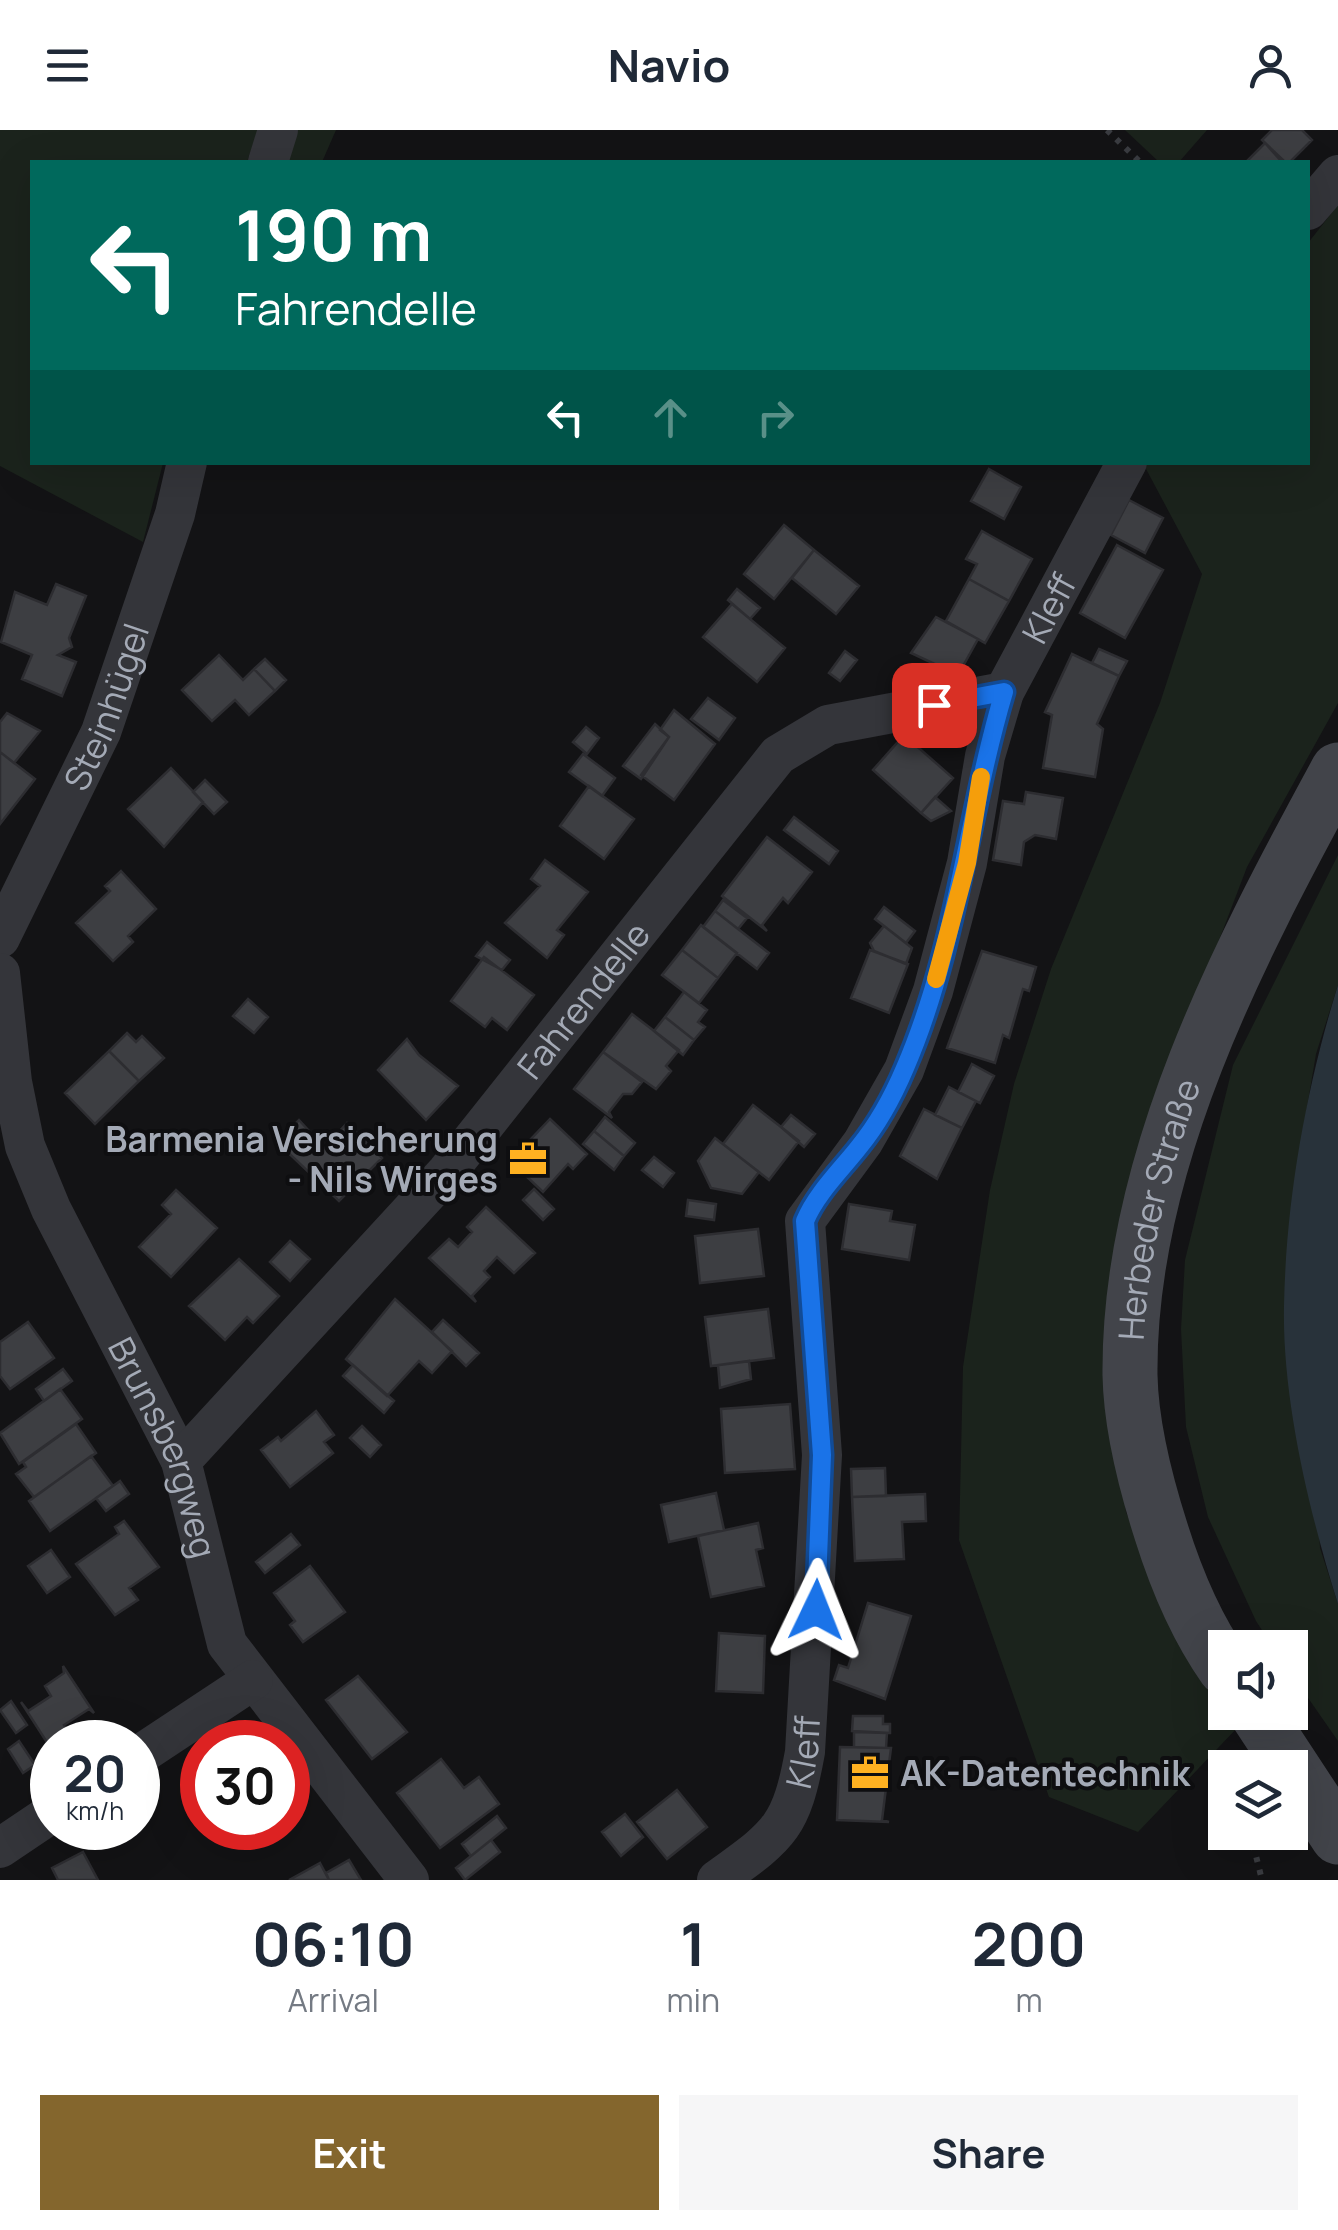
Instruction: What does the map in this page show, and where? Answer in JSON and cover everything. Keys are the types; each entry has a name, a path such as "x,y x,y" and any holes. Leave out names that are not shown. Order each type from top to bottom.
{"main road":[{"name":"Herbeder Straße","path":"1208,1638 1188,1602 1149,1495 1130,1378 1134,1312 1161,1169 1196,1056 1257,919 1338,770"},
{"path":"1268,1730 1338,1837"}],"street":[{"path":"269,160 278,130"},
{"path":"1310,208 1338,175"},
{"name":"Steinhügel","path":"0,938 100,732 187,465"},
{"name":"Kleff","path":"717,1880 773,1839 787,1820 796,1799 806,1752 822,1455 805,1221 864,1142 904,1070 933,992 967,863 985,756 1004,692 1125,465"},
{"name":"Fahrendelle","path":"180,1461 447,1172 778,755 828,726 1004,692"},
{"name":"Brunsbergweg","path":"0,974 12,1082 25,1146 52,1209 180,1461 227,1644 410,1880"},
{"path":"160,1741 253,1680"},
{"path":"0,1848 30,1828"}],"path":[{"path":"1107,130 1138,160"},
{"path":"1254,1850 1262,1880"}],"shaded area":[{"path":"0,130 258,130 248,160 30,160 30,465 162,465 143,542 0,466"},
{"path":"296,130 336,130 323,160 286,160"},
{"path":"1125,130 1207,130 1181,160 1157,160"},
{"path":"1338,205 1338,703 1247,867 1155,1108 1104,1326 1126,1512 1181,1644 1208,1683 1208,1730 1235,1730 1216,1750 1208,1750 1208,1758 1138,1832 1049,1797 959,1540 963,1367 990,1190 1014,1084 1051,969 1160,703 1202,574 1145,467 1310,465 1310,240"},
{"path":"1338,855 1338,985 1316,1054 1295,1178 1320,1548 1338,1604 1338,1741 1308,1698 1308,1630 1262,1630 1256,1621 1208,1517 1186,1427 1181,1329 1185,1260 1233,1065"},
{"path":"1338,985 1338,1604 1300,1457 1288,1380 1284,1306 1300,1144 1316,1064"}],"building":[{"path":"1272,130 1302,130 1312,140 1292,160 1283,160 1262,140"},
{"path":"1265,143 1280,160 1248,160"},
{"path":"989,469 1021,487 1004,519 971,501"},
{"path":"1129,500 1163,518 1145,553 1111,535"},
{"path":"784,525 814,550 774,599 744,574"},
{"path":"982,531 1032,559 1009,601 969,579 977,564 966,559"},
{"path":"1117,545 1163,570 1125,638 1080,613"},
{"path":"814,550 859,586 836,614 792,578"},
{"path":"969,579 1009,601 985,643 946,621"},
{"path":"56,584 86,596 69,638 72,647 58,655 76,662 62,696 22,679 32,655 1,642 15,592 47,605"},
{"path":"737,589 760,608 750,619 728,600"},
{"path":"732,604 785,648 757,682 703,637"},
{"path":"936,617 978,639 958,675 911,653"},
{"path":"1099,649 1127,661 1119,676 1092,663"},
{"path":"845,651 857,660 840,681 829,673"},
{"path":"1072,654 1119,676 1097,724 1103,729 1095,777 1043,768 1052,715 1045,712"},
{"path":"219,655 243,680 254,669 275,691 249,715 235,700 212,721 182,690"},
{"path":"265,659 286,680 275,691 254,669"},
{"path":"708,698 735,718 719,740 691,719"},
{"path":"674,710 715,744 674,800 641,775 669,737 660,730"},
{"path":"7,713 40,731 14,763 0,752 0,722"},
{"path":"655,724 669,737 641,779 623,766"},
{"path":"586,727 599,738 587,754 573,742"},
{"path":"904,735 953,778 921,813 873,770"},
{"path":"0,752 35,779 0,824"},
{"path":"583,754 615,778 602,796 569,772"},
{"path":"171,768 203,802 164,847 128,809"},
{"path":"205,780 227,802 214,814 193,792"},
{"path":"589,786 634,819 604,859 560,826"},
{"path":"1026,792 1063,798 1056,839 1035,835 1024,842 1021,865 993,860 1003,801 1024,804"},
{"path":"935,797 951,811 931,821 921,813"},
{"path":"794,817 838,851 829,864 784,830"},
{"path":"767,837 812,872 788,903 783,898 762,925 767,931 722,896"},
{"path":"545,860 588,892 557,930 564,935 547,958 505,923 540,886 531,879"},
{"path":"121,871 156,909 128,936 133,942 113,961 76,923 110,891 105,886"},
{"path":"723,900 747,918 738,929 715,911"},
{"path":"884,907 915,931 906,943 875,919"},
{"path":"715,911 769,953 757,969 703,927"},
{"path":"701,925 737,953 718,978 682,950"},
{"path":"884,926 912,948 906,964 874,951 870,943"},
{"path":"487,942 510,960 502,970 476,956"},
{"path":"682,950 718,978 699,1003 662,975"},
{"path":"870,950 908,964 889,1013 851,998"},
{"path":"982,951 1036,967 1029,991 1023,989 1009,1038 1003,1035 995,1063 947,1048"},
{"path":"484,957 534,995 507,1030 492,1018 485,1027 451,1001"},
{"path":"684,992 707,1010 698,1022 705,1027 694,1040 665,1017"},
{"path":"248,999 268,1017 254,1033 233,1016"},
{"path":"632,1014 679,1050 666,1066 671,1071 656,1089 603,1052"},
{"path":"665,1017 694,1040 683,1055 654,1031"},
{"path":"127,1033 136,1042 142,1036 164,1058 139,1081 109,1051"},
{"path":"407,1039 419,1055 458,1086 426,1120 378,1070"},
{"path":"109,1051 139,1081 95,1124 65,1093"},
{"path":"603,1052 642,1082 632,1094 623,1094 609,1112 612,1118 574,1089"},
{"path":"972,1064 994,1076 980,1103 958,1092"},
{"path":"949,1087 976,1101 962,1128 935,1115"},
{"path":"753,1105 799,1141 769,1180 723,1144"},
{"path":"924,1109 962,1128 937,1179 900,1156"},
{"path":"791,1115 815,1134 804,1147 781,1127"},
{"path":"605,1117 635,1143 624,1156 594,1131"},
{"path":"550,1119 587,1154 573,1169 568,1164 543,1192 510,1161"},
{"path":"299,1120 310,1132 303,1140 318,1155 347,1123 382,1158 339,1201 277,1142"},
{"path":"594,1131 624,1156 614,1170 583,1144"},
{"path":"715,1138 759,1172 742,1194 711,1188 698,1161"},
{"path":"654,1157 674,1173 663,1187 642,1170"},
{"path":"534,1189 554,1209 543,1220 523,1200"},
{"path":"176,1190 217,1228 171,1277 139,1247 171,1214 162,1205"},
{"path":"688,1200 716,1204 714,1220 686,1216"},
{"path":"849,1204 892,1211 890,1221 915,1225 909,1260 842,1249"},
{"path":"486,1207 535,1253 514,1273 497,1257 484,1271 490,1277 472,1296 476,1302 429,1258 449,1239 458,1247 472,1232 467,1227"},
{"path":"758,1229 764,1276 700,1283 695,1236"},
{"path":"290,1241 310,1259 290,1281 270,1262"},
{"path":"239,1259 279,1296 253,1323 247,1317 225,1340 189,1306"},
{"path":"395,1299 452,1351 432,1373 419,1361 387,1396 346,1359"},
{"path":"768,1309 774,1358 711,1366 705,1317"},
{"path":"443,1320 479,1353 466,1366 432,1332"},
{"path":"28,1322 54,1358 10,1389 0,1376 0,1342"},
{"path":"749,1361 751,1379 720,1388 718,1365"},
{"path":"353,1365 394,1401 384,1413 343,1376"},
{"path":"63,1369 72,1381 44,1401 36,1389"},
{"path":"60,1389 82,1419 19,1464 0,1433"},
{"path":"790,1404 795,1469 725,1473 721,1409"},
{"path":"316,1411 334,1435 324,1442 333,1453 290,1487 261,1450 278,1437 281,1441"},
{"path":"76,1424 96,1453 34,1497 16,1474 26,1467 23,1462"},
{"path":"362,1426 381,1445 370,1457 350,1438"},
{"path":"91,1456 113,1486 50,1531 29,1501"},
{"path":"885,1468 886,1496 852,1497 851,1469"},
{"path":"120,1481 129,1494 106,1511 96,1498"},
{"path":"716,1493 724,1530 669,1542 661,1505"},
{"path":"925,1494 926,1521 902,1522 904,1559 855,1561 852,1497"},
{"path":"124,1521 159,1567 129,1588 138,1600 115,1615 76,1564 119,1534 115,1527"},
{"path":"758,1523 763,1548 756,1550 764,1586 711,1597 698,1536"},
{"path":"291,1534 300,1545 265,1573 256,1562"},
{"path":"51,1550 70,1577 47,1593 28,1566"},
{"path":"310,1566 345,1612 303,1642 290,1625 295,1621 274,1593"},
{"path":"868,1603 911,1616 885,1699 834,1680 839,1665 848,1668"},
{"path":"719,1633 765,1636 763,1693 716,1691"},
{"path":"63,1666 94,1713 89,1709 72,1720 33,1720 21,1702 28,1711 51,1696 45,1686 64,1673"},
{"path":"358,1676 407,1732 372,1759 326,1700"},
{"path":"11,1701 27,1725 16,1733 0,1710"},
{"path":"853,1716 883,1716 883,1724 890,1724 890,1733 852,1731"},
{"path":"854,1732 887,1733 886,1748 854,1747"},
{"path":"19,1741 30,1758 30,1768 23,1773 8,1749"},
{"path":"840,1747 891,1748 882,1820 889,1822 837,1820"},
{"path":"441,1759 464,1788 479,1777 499,1804 440,1848 397,1793"},
{"path":"677,1790 707,1827 667,1859 637,1822"},
{"path":"625,1814 643,1837 621,1856 602,1832"},
{"path":"497,1816 506,1828 471,1856 462,1844"},
{"path":"491,1840 500,1852 465,1880 456,1868"},
{"path":"83,1852 98,1880 58,1880 52,1868"},
{"path":"349,1860 361,1880 329,1880 326,1873"},
{"path":"320,1863 329,1880 289,1880"}],"slow traffic":[{"path":"936,979 967,863 981,777"}],"place":[{"name":"Barmenia Versicherung - Nils Wirges","path":"528,1159"},
{"name":"AK-Datentechnik","path":"870,1773"}],"route":[{"path":"816,1610 822,1455 817,1335 805,1221 864,1142 904,1070 933,992 967,863 985,756 1004,692 934,705"}]}
